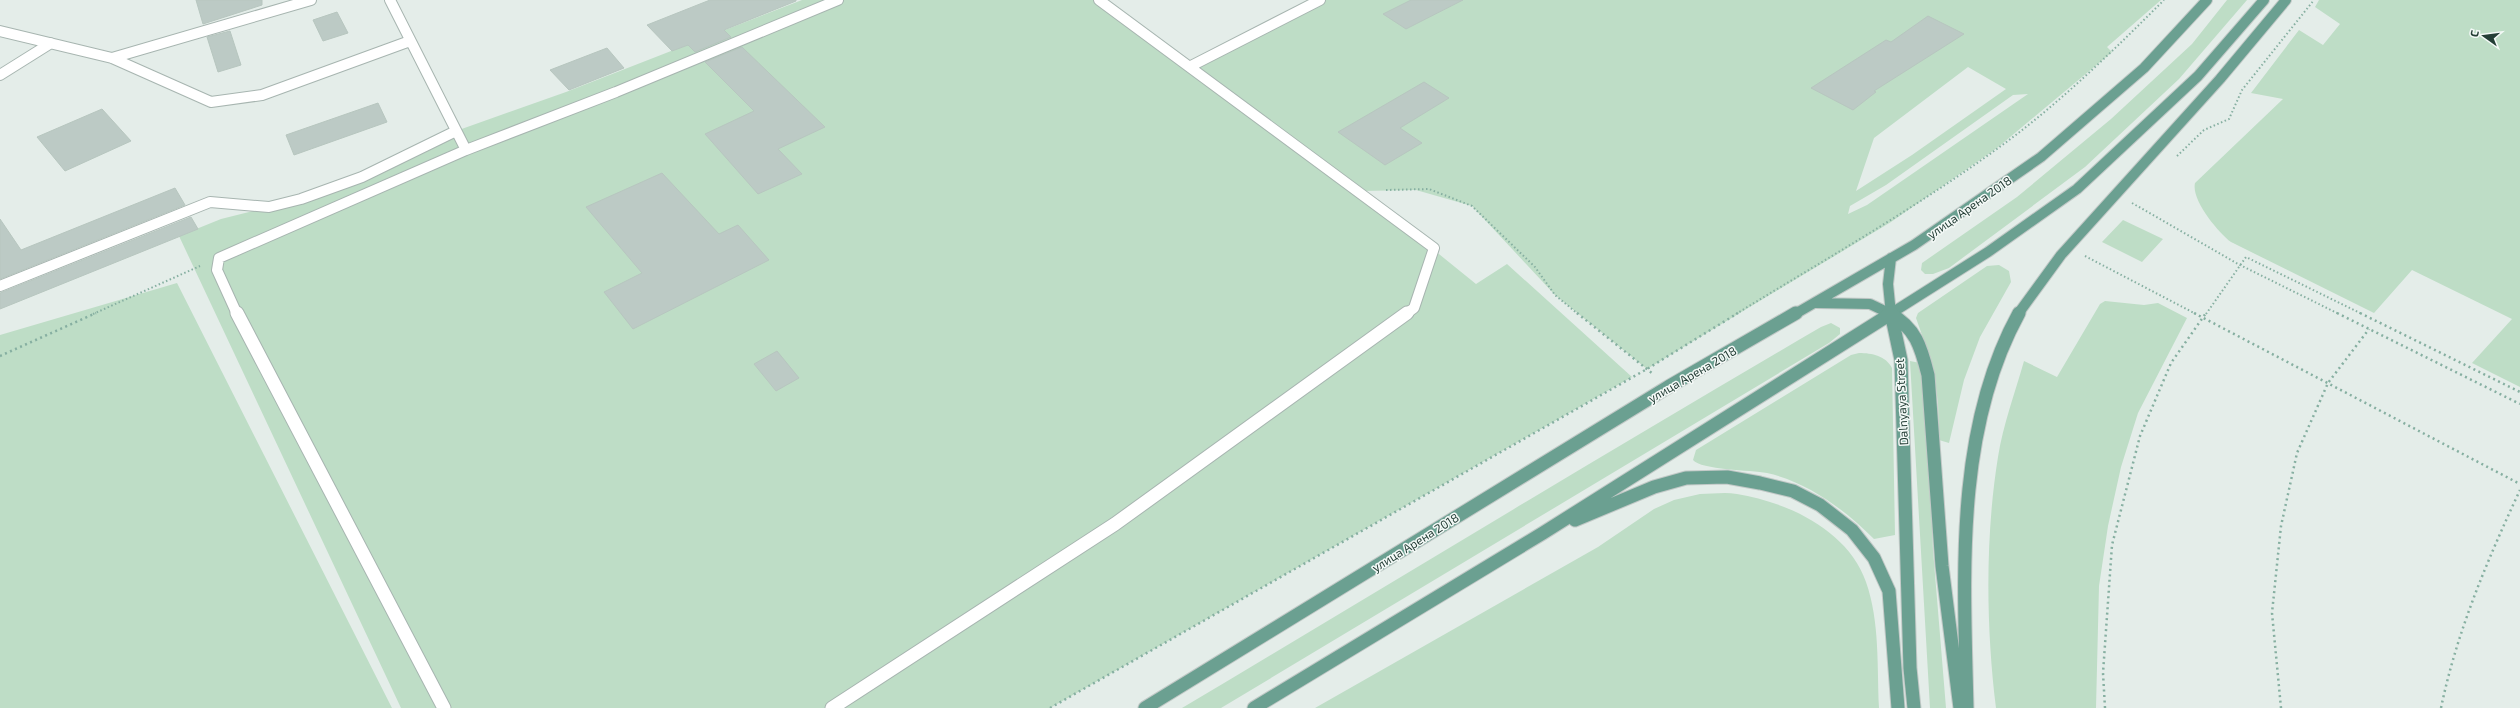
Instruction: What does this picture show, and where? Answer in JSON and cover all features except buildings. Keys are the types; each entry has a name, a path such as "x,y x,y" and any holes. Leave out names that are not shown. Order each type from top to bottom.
{"main road":[{"name":"улица Арена 2018","path":"1145,708 1668,387 1891,258 2041,157 2144,68 2207,0"},
{"path":"1254,708 1543,533 1988,252 2077,189 2198,76 2264,0"},
{"path":"1967,708 1964,560 1973,460 1986,401 2002,347 2028,299 2062,253 2205,98 2255,40 2286,0"},
{"path":"1891,258 1886,276 1891,314"},
{"path":"1815,303 1870,304 1891,314"},
{"name":"Dalnyaya Street","path":"1891,314 1901,360 1910,668 1914,708"},
{"name":"Dalnyaya Street","path":"1891,314 1912,330 1921,348 1928,376 1942,566 1960,708"},
{"path":"1543,533 1654,487 1686,478 1726,477 1793,491 1813,501 1852,530 1874,558 1889,591 1898,708"}],"street":[{"path":"112,58 311,0"},
{"path":"390,0 466,150"},
{"path":"444,708 241,322 217,270 219,258 466,150 616,92 838,0"},
{"path":"832,708 1116,524 1414,308 1434,248 1360,191 1099,0"},
{"path":"1191,66 1320,0"},
{"path":"0,31 112,58 211,102 262,95 410,41"},
{"path":"0,75 51,43"},
{"path":"0,286 210,202 269,207 301,199 362,177 456,130"}],"path":[{"path":"1050,708 1647,369 1952,181 2022,130 2107,57 2164,0"},
{"path":"2175,158 2204,130 2228,119 2242,90 2314,0"},
{"path":"1360,191 1429,189 1472,206 1535,267 1555,295 1668,387"},
{"path":"2136,196 2130,202 2238,264 2520,404"},
{"path":"2078,260 2088,249"},
{"path":"2083,255 2520,484"},
{"path":"2105,708 2103,673 2112,545 2140,436 2171,363 2238,264 2246,257 2520,392"},
{"path":"0,356 219,258"},
{"path":"2281,708 2272,613 2281,526 2297,453 2328,384 2369,329"},
{"path":"2441,708 2445,682 2478,581 2520,490"}],"green space":[{"path":"802,0 1099,0 1191,66 1320,0 2161,0 2107,47 2112,52 1997,148 1891,222 1647,369 1555,295 1472,206 1416,190 1361,191 1476,284 1507,264 1632,377 1050,708 401,708 179,236 221,219 301,199 456,131 566,92","holes":["1968,67 2006,89 1912,155 1856,191 1874,138","2028,94 1867,205 1848,214 1850,206 1886,185 2013,95"]},
{"path":"2227,0 2247,0 2179,79 2085,167 1949,268 1933,274 1925,274 1921,270 1922,263 2017,197 2111,119 2192,44"},
{"path":"2319,0 2520,0 2520,387 2472,363 2512,319 2412,270 2374,313 2231,242 2219,231 2201,207 2195,190 2195,183 2283,99 2251,93 2299,30 2323,45 2340,24 2315,7"},
{"path":"2123,220 2163,239 2142,262 2102,242"},
{"path":"1999,265 2009,271 2011,282 1980,337 1964,380 1949,443 1939,440 1938,403 1933,366 1916,318 1918,313 1987,266"},
{"path":"177,283 392,708 0,708 0,335"},
{"path":"2105,301 2144,305 2158,303 2187,318 2138,413 2121,467 2108,526 2099,586 2096,708 1996,708 1990,646 1988,582 1989,550 1994,487 2000,445 2006,421 2024,361 2057,377 2100,304"},
{"path":"1831,323 1840,328 1840,334 1829,343 1221,708 1182,708 1661,421 1821,327"},
{"path":"1859,353 1878,356 1886,361 1892,368 1895,535 1874,539 1863,528 1825,498 1782,477 1767,473 1716,468 1706,466 1693,460 1696,450 1851,355"},
{"path":"1910,361 1925,364 1933,550 1946,708 1930,708"},
{"path":"1700,494 1737,494 1776,504 1814,522 1830,533 1845,547 1857,564 1866,582 1874,613 1877,645 1879,708 1315,708 1598,547 1654,509 1674,500"}]}
